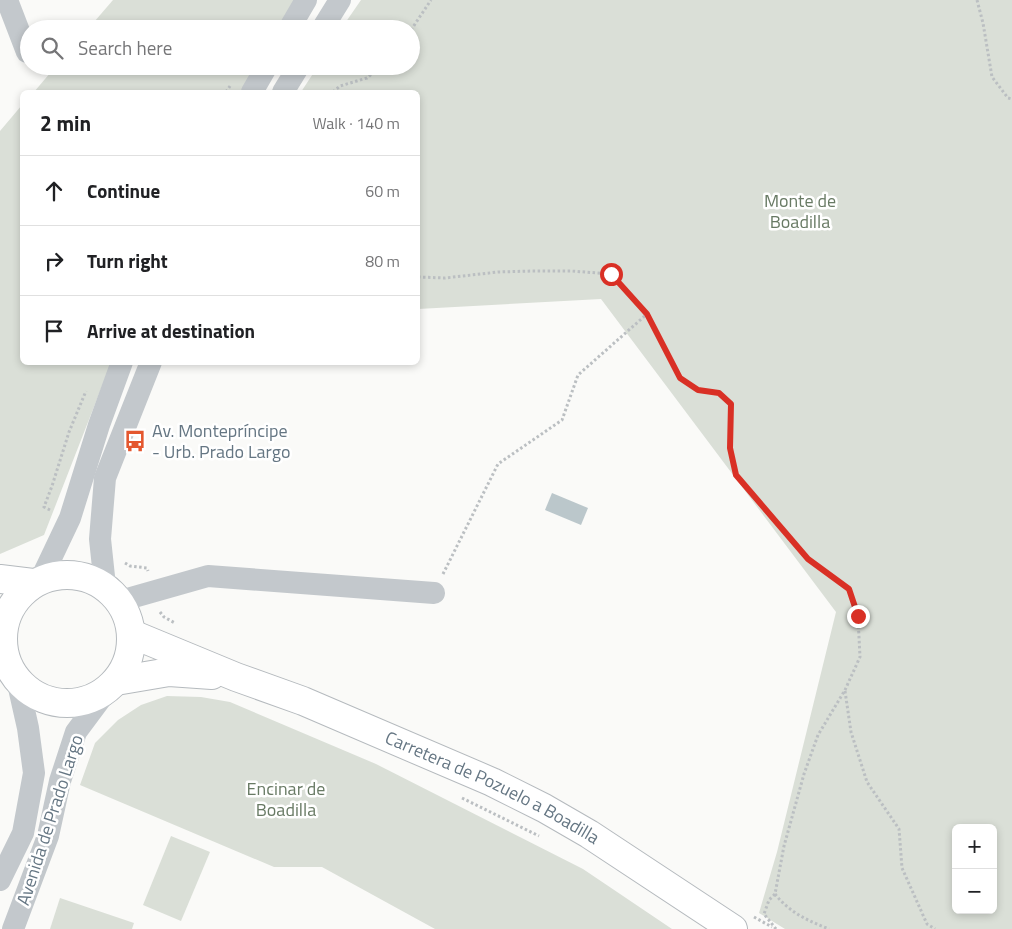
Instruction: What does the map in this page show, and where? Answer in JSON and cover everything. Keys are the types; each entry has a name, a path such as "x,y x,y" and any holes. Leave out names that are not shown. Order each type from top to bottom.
{"main road":[{"path":"0,578 37,581 74,574 113,594 128,617 132,634 129,659 112,685 85,701 60,703 36,695 17,679 2,651 3,626 13,602 37,581"},
{"name":"Carretera de Pozuelo a Boadilla","path":"132,634 236,677 303,702 492,782 544,808 588,834 733,929"},
{"name":"Carretera de Pozuelo a Boadilla","path":"112,685 169,672 236,677"}],"street":[{"path":"7,0 20,34"},
{"path":"294,20 306,0"},
{"path":"328,20 340,0"},
{"path":"253,90 262,75"},
{"path":"284,90 293,75"},
{"path":"37,581 70,518 99,425 121,365"},
{"path":"150,365 105,478 100,539 113,594 208,576 434,593"},
{"name":"Avenida de Prado Largo","path":"0,880 24,833 34,773 28,728 17,679"},
{"name":"Avenida de Prado Largo","path":"13,929 48,836 60,781 76,732 112,685"}],"path":[{"path":"418,20 431,0"},
{"path":"976,0 983,23 992,76 1008,98 1012,99"},
{"path":"335,90 340,86 367,78 370,75"},
{"path":"420,277 445,278 498,272 611,274 647,314 680,378 698,390 719,393 731,404 730,448 736,475 808,559 849,589 858,616 860,657 845,690 818,735 804,774 784,846 775,894 769,900 764,914 776,929"},
{"path":"434,593 498,464 562,420 578,375 647,314"},
{"path":"58,514 44,507 69,432 87,388"},
{"path":"845,690 851,732 867,782 899,829 902,868 927,924 935,929"},
{"path":"458,796 540,836"},
{"path":"775,894 786,906 806,920 829,929"}],"green space":[{"path":"113,0 299,0 287,20 96,20"},
{"name":"Monte de Boadilla","path":"361,0 1012,0 1012,929 785,929 759,913 777,852 836,612 601,299 420,309 420,90 302,90 312,75 420,75 420,20 347,20"},
{"path":"48,75 254,75 245,90 36,90"},
{"path":"20,107 20,365 110,365 44,535 0,554 0,131"},
{"name":"Encinar de Boadilla","path":"167,696 201,697 230,702 376,764 583,869 672,929 435,929 322,867 274,867 80,785 95,743 118,720 141,705"},
{"path":"171,836 210,852 181,921 143,905"},
{"path":"60,898 134,923 132,929 50,929"}],"shaded area":[{"path":"552,493 588,508 581,525 545,510"}],"place":[{"name":"Av. Montepríncipe - Urb. Prado Largo","path":"135,441"}],"route":[{"path":"611,274 647,314 680,378 698,390 719,393 731,404 730,448 736,475 808,559 849,589 858,616"}]}
